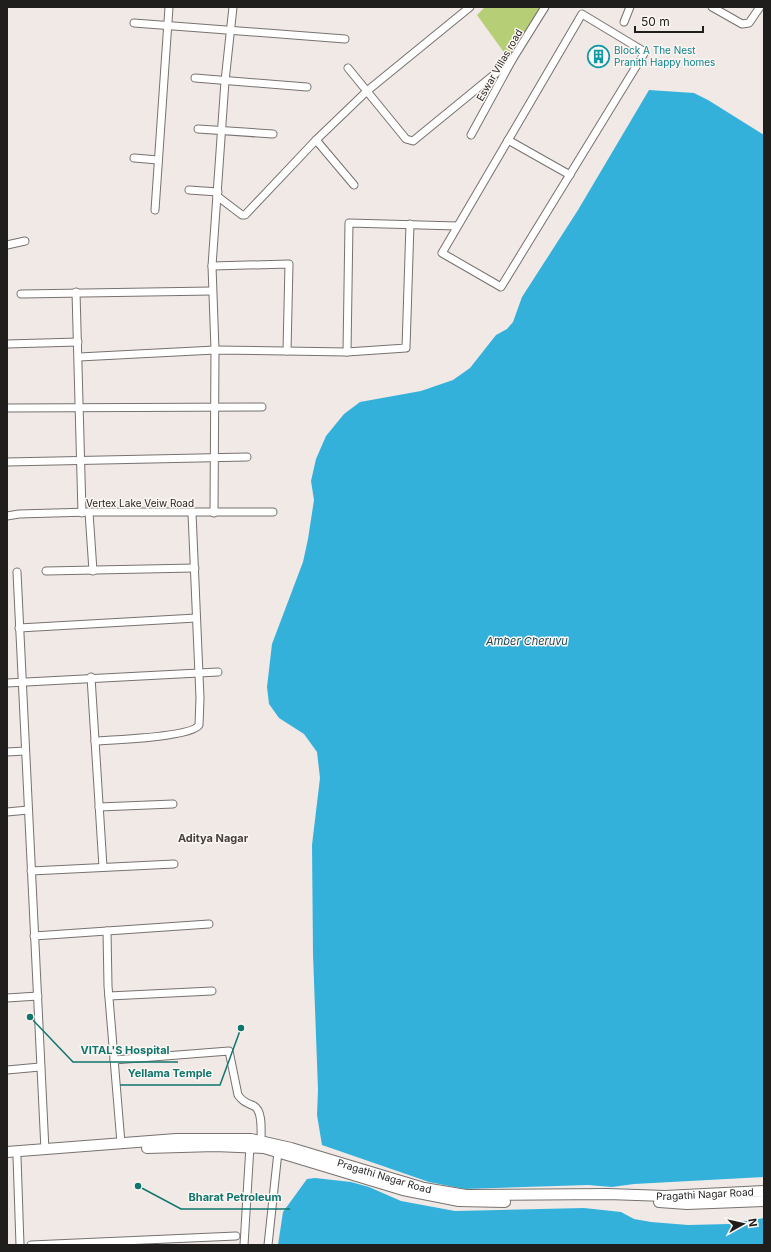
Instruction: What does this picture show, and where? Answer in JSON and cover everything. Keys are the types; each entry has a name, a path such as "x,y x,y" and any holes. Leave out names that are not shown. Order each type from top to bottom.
{"main road":[{"name":"Pragathi Nagar Road","path":"7,1152 121,1143 261,1140 424,1188 466,1195 608,1194 665,1196 764,1191"},
{"name":"Pragathi Nagar Road","path":"12,1158 177,1143 250,1146 278,1152 403,1190 459,1201 613,1201 678,1203 764,1200"}],"street":[{"path":"155,210 169,7"},
{"path":"214,513 213,458 215,350 212,266 225,81 233,7"},
{"path":"189,190 218,194 242,216 245,215 316,140 367,91 470,7"},
{"name":"Eswar Villas road","path":"471,134 512,60 545,7"},
{"path":"624,22 630,7"},
{"path":"712,7 742,24 749,23 760,7"},
{"path":"582,14 645,52 501,287 442,253 456,226 508,140 582,14"},
{"path":"134,23 167,27 345,39"},
{"path":"348,68 406,139 413,141 512,60"},
{"path":"195,78 307,87"},
{"path":"198,129 273,134"},
{"path":"316,140 354,185"},
{"path":"508,140 570,175"},
{"path":"134,158 158,160"},
{"path":"348,352 349,223 456,226"},
{"path":"79,357 215,350 348,352 406,348 410,224"},
{"path":"7,245 25,241"},
{"path":"212,266 289,264 287,351"},
{"path":"21,294 212,291"},
{"path":"76,292 81,408 80,460 93,570"},
{"path":"7,344 78,342"},
{"path":"7,408 262,407"},
{"path":"7,462 247,457"},
{"name":"Vertex Lake Veiw Road","path":"7,516 19,514 86,512 273,512"},
{"path":"95,741 158,737 196,729 199,724 192,513"},
{"path":"46,572 195,568"},
{"path":"17,572 45,1150"},
{"path":"19,628 196,618"},
{"path":"7,683 91,677 218,672"},
{"path":"91,677 102,867"},
{"path":"7,752 25,751"},
{"path":"99,807 173,804"},
{"path":"7,812 28,810"},
{"path":"31,871 174,864"},
{"path":"34,936 209,924"},
{"path":"107,931 109,996 121,1143"},
{"path":"109,996 212,991"},
{"path":"7,998 38,996"},
{"path":"114,1060 229,1051 238,1095 243,1101 255,1107 259,1111 261,1140"},
{"path":"7,1070 40,1067"},
{"path":"244,1245 250,1146"},
{"path":"268,1245 278,1152"},
{"path":"12,1158 20,1245"},
{"path":"32,1245 236,1236"}],"green space":[{"path":"485,7 541,7 508,58 477,15"}],"water":[{"name":"Amber Cheruvu","path":"649,90 694,93 708,100 764,135 764,1177 634,1184 612,1187 588,1185 465,1189 429,1182 322,1145 317,1115 318,1090 313,954 312,845 320,778 317,752 304,734 279,718 269,704 267,687 272,644 303,562 314,500 311,481 316,459 326,436 344,414 360,402 421,391 453,380 470,368 496,335 507,329 513,322 522,297 578,210"},
{"path":"315,1178 351,1182 369,1187 401,1201 455,1211 584,1208 621,1212 634,1219 651,1222 688,1225 729,1224 764,1218 764,1245 278,1245 283,1212 307,1179"}],"place":[{"name":"Block A The Nest Pranith Happy homes","path":"599,56"},
{"name":"VITAL'S Hospital","path":"30,1017"},
{"name":"Yellama Temple","path":"241,1028"},
{"name":"Bharat Petroleum","path":"138,1186"}],"district":[{"name":"Aditya Nagar","path":"213,838"}]}
